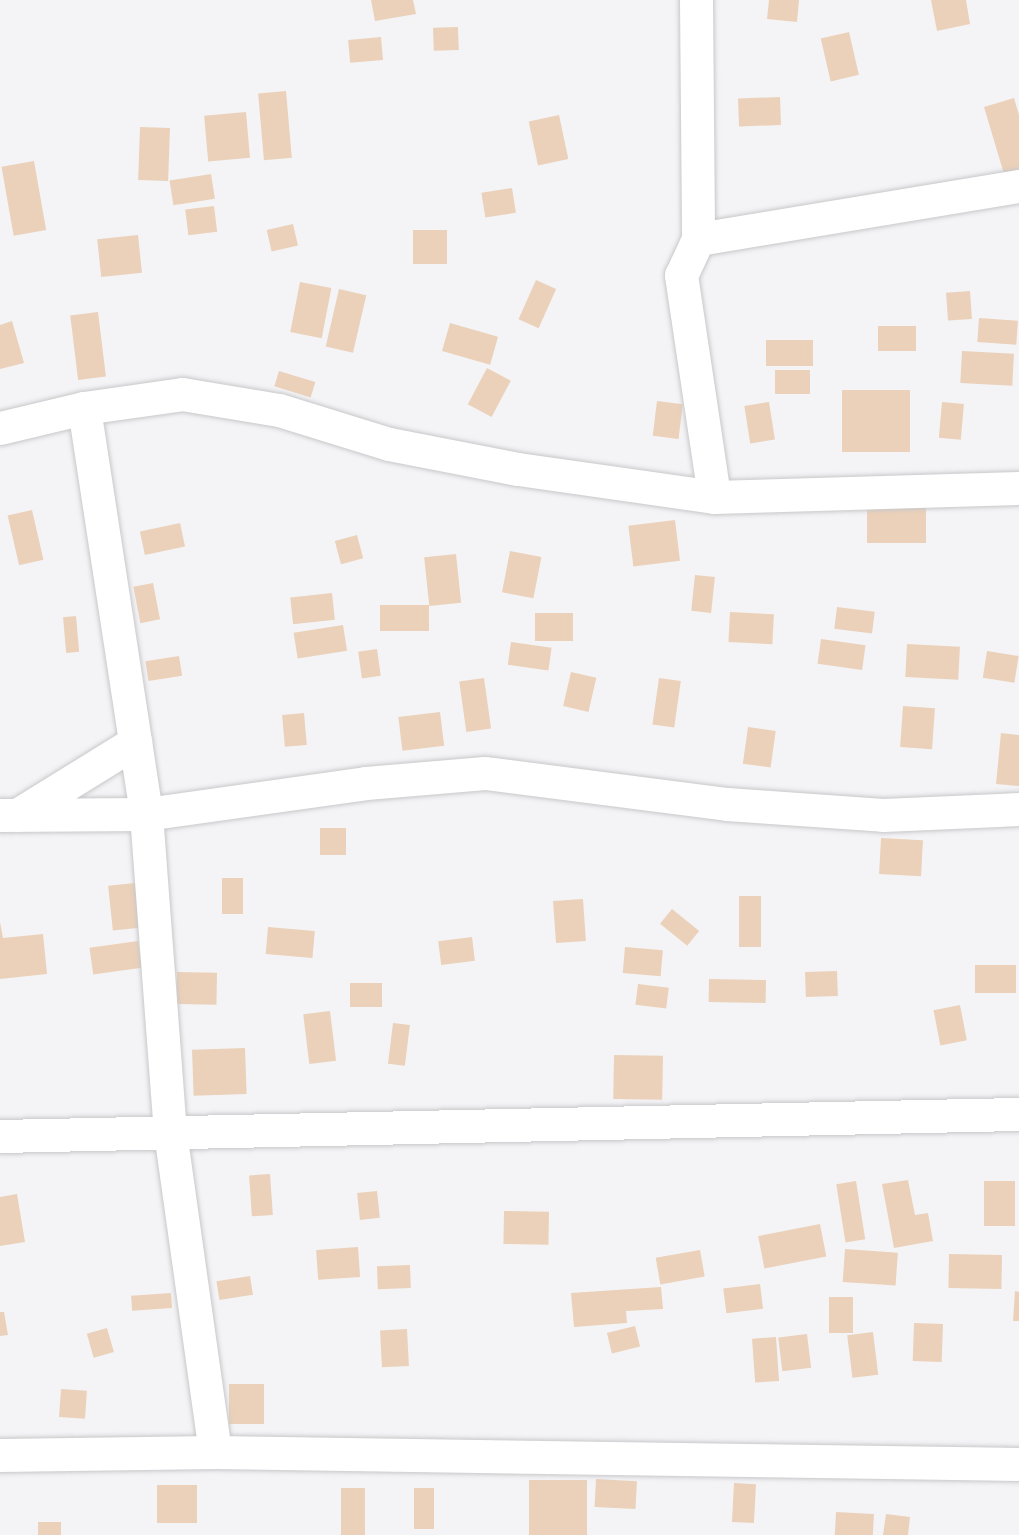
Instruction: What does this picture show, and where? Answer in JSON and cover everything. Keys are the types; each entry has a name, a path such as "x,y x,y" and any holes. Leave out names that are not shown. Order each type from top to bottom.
{"street":[{"path":"696,0 698,239 681,275 714,497"},
{"path":"698,239 1019,186"},
{"path":"0,428 84,408 182,394 279,410 389,444 519,469 714,497 1019,488"},
{"path":"84,408 146,814 170,1132 215,1452"},
{"path":"8,815 135,742"},
{"path":"8,815 146,814 366,783 485,773 727,804 883,815 1019,809"},
{"path":"0,1136 1019,1113"},
{"path":"0,1455 215,1452 1019,1464"}],"building":[{"path":"371,0 413,0 416,14 375,21"},
{"path":"769,0 799,0 797,22 767,19"},
{"path":"931,0 966,0 970,24 937,31"},
{"path":"458,27 459,50 434,51 433,28"},
{"path":"849,32 859,75 831,81 821,39"},
{"path":"381,37 383,60 350,63 348,40"},
{"path":"286,91 292,158 264,160 258,93"},
{"path":"780,97 781,125 739,126 738,98"},
{"path":"1014,98 1019,115 1019,169 1004,174 984,107"},
{"path":"246,112 250,158 208,161 204,116"},
{"path":"559,115 568,159 538,165 529,121"},
{"path":"140,127 170,128 168,181 138,180"},
{"path":"34,161 46,230 14,236 2,167"},
{"path":"211,174 215,199 173,205 170,181"},
{"path":"512,188 516,213 485,218 481,193"},
{"path":"214,206 217,232 188,235 185,210"},
{"path":"293,224 298,245 272,252 267,230"},
{"path":"413,230 447,230 447,264 413,264"},
{"path":"138,235 142,273 101,277 97,239"},
{"path":"536,280 556,289 539,328 519,319"},
{"path":"300,282 331,288 322,338 290,332"},
{"path":"339,289 366,295 353,353 326,346"},
{"path":"970,291 972,319 948,321 946,293"},
{"path":"98,312 106,377 78,380 70,315"},
{"path":"979,318 1018,321 1016,345 977,342"},
{"path":"12,321 24,363 0,369 0,325"},
{"path":"450,323 498,337 490,365 442,351"},
{"path":"878,326 916,326 916,351 878,351"},
{"path":"766,340 813,340 813,366 766,366"},
{"path":"962,351 1014,354 1012,386 960,383"},
{"path":"487,368 511,381 492,417 468,404"},
{"path":"775,370 810,370 810,394 775,394"},
{"path":"279,371 315,382 311,397 274,386"},
{"path":"842,390 910,390 910,452 842,452"},
{"path":"657,401 683,404 679,439 653,436"},
{"path":"769,402 775,440 750,443 744,406"},
{"path":"942,402 964,404 961,440 939,438"},
{"path":"867,505 926,505 926,543 867,543"},
{"path":"32,510 43,560 19,565 8,516"},
{"path":"675,520 680,561 633,566 628,526"},
{"path":"180,523 185,546 145,555 140,532"},
{"path":"357,535 363,558 341,564 335,541"},
{"path":"510,551 541,557 533,598 502,592"},
{"path":"456,554 461,603 429,606 424,557"},
{"path":"695,575 715,577 711,613 691,611"},
{"path":"153,583 160,619 140,623 133,587"},
{"path":"332,593 335,620 293,624 290,597"},
{"path":"380,605 429,605 429,631 380,631"},
{"path":"837,607 875,612 872,633 834,629"},
{"path":"730,612 774,614 772,644 728,642"},
{"path":"535,613 573,613 573,641 535,641"},
{"path":"76,616 79,652 66,653 63,617"},
{"path":"343,625 347,651 298,659 294,633"},
{"path":"821,639 866,645 862,670 818,664"},
{"path":"511,642 552,648 548,670 508,665"},
{"path":"907,644 960,647 958,680 905,677"},
{"path":"377,649 381,676 362,678 358,652"},
{"path":"987,651 1019,656 1014,683 983,678"},
{"path":"179,656 182,676 149,681 145,661"},
{"path":"571,672 596,678 588,712 563,706"},
{"path":"484,678 491,729 466,732 459,681"},
{"path":"659,678 681,681 674,728 652,725"},
{"path":"903,706 935,708 932,749 900,747"},
{"path":"440,712 444,746 402,751 398,717"},
{"path":"304,713 307,745 285,747 282,715"},
{"path":"748,727 776,731 771,768 743,764"},
{"path":"1001,733 1019,735 1019,786 996,784"},
{"path":"320,828 346,828 346,855 320,855"},
{"path":"881,838 923,840 921,876 879,874"},
{"path":"222,878 243,878 243,914 222,914"},
{"path":"135,883 140,928 113,931 108,886"},
{"path":"739,896 761,896 761,947 739,947"},
{"path":"583,899 586,941 556,943 553,901"},
{"path":"672,909 699,931 687,946 660,924"},
{"path":"0,922 3,938 43,934 47,974 0,979"},
{"path":"268,927 315,931 312,958 266,954"},
{"path":"472,937 475,961 441,965 438,941"},
{"path":"138,941 142,968 93,975 89,948"},
{"path":"625,947 663,950 661,976 623,973"},
{"path":"975,965 1016,965 1016,993 975,993"},
{"path":"837,971 838,996 806,997 805,972"},
{"path":"177,972 217,973 216,1005 176,1004"},
{"path":"709,979 766,980 766,1003 709,1002"},
{"path":"350,983 382,983 382,1007 350,1007"},
{"path":"638,984 669,988 666,1009 635,1005"},
{"path":"960,1005 967,1040 940,1045 933,1010"},
{"path":"330,1011 336,1061 309,1064 303,1014"},
{"path":"393,1023 410,1025 405,1066 388,1064"},
{"path":"245,1048 247,1094 194,1096 192,1050"},
{"path":"614,1055 663,1056 662,1100 613,1099"},
{"path":"270,1174 273,1215 252,1216 249,1175"},
{"path":"908,1180 915,1215 928,1213 933,1241 894,1248 882,1184"},
{"path":"856,1181 865,1239 845,1242 836,1184"},
{"path":"984,1181 1015,1181 1015,1226 984,1226"},
{"path":"377,1191 380,1218 360,1220 357,1193"},
{"path":"17,1194 25,1242 0,1246 0,1197"},
{"path":"504,1211 549,1212 548,1245 503,1244"},
{"path":"820,1224 826,1256 764,1268 758,1236"},
{"path":"358,1247 360,1277 318,1280 316,1250"},
{"path":"845,1249 898,1253 896,1286 843,1282"},
{"path":"700,1250 705,1277 660,1284 656,1258"},
{"path":"949,1254 1002,1255 1001,1289 948,1288"},
{"path":"410,1265 411,1288 378,1289 377,1266"},
{"path":"250,1276 253,1295 219,1300 216,1281"},
{"path":"760,1284 763,1309 726,1313 723,1289"},
{"path":"661,1287 663,1309 626,1311 627,1323 574,1327 571,1293"},
{"path":"1015,1291 1019,1292 1019,1321 1013,1321"},
{"path":"171,1293 172,1308 132,1311 131,1296"},
{"path":"829,1297 853,1297 853,1333 829,1333"},
{"path":"0,1312 4,1312 8,1335 0,1336"},
{"path":"914,1323 943,1324 942,1362 913,1361"},
{"path":"635,1326 640,1346 612,1353 607,1333"},
{"path":"107,1328 114,1352 94,1358 87,1334"},
{"path":"407,1329 409,1366 382,1367 380,1330"},
{"path":"873,1332 878,1375 852,1378 847,1335"},
{"path":"807,1334 811,1368 782,1371 778,1338"},
{"path":"776,1337 779,1381 755,1383 752,1339"},
{"path":"229,1384 264,1384 264,1424 229,1424"},
{"path":"61,1389 87,1391 85,1419 59,1417"},
{"path":"596,1479 637,1481 635,1509 595,1507"},
{"path":"529,1480 587,1480 587,1535 529,1535"},
{"path":"734,1483 756,1484 754,1523 732,1522"},
{"path":"157,1485 197,1485 197,1523 157,1523"},
{"path":"341,1488 365,1488 365,1535 341,1535"},
{"path":"414,1488 434,1488 434,1529 414,1529"},
{"path":"836,1512 874,1514 873,1535 835,1535"},
{"path":"886,1514 910,1517 908,1535 883,1535"},
{"path":"38,1522 61,1522 61,1535 38,1535"}]}
